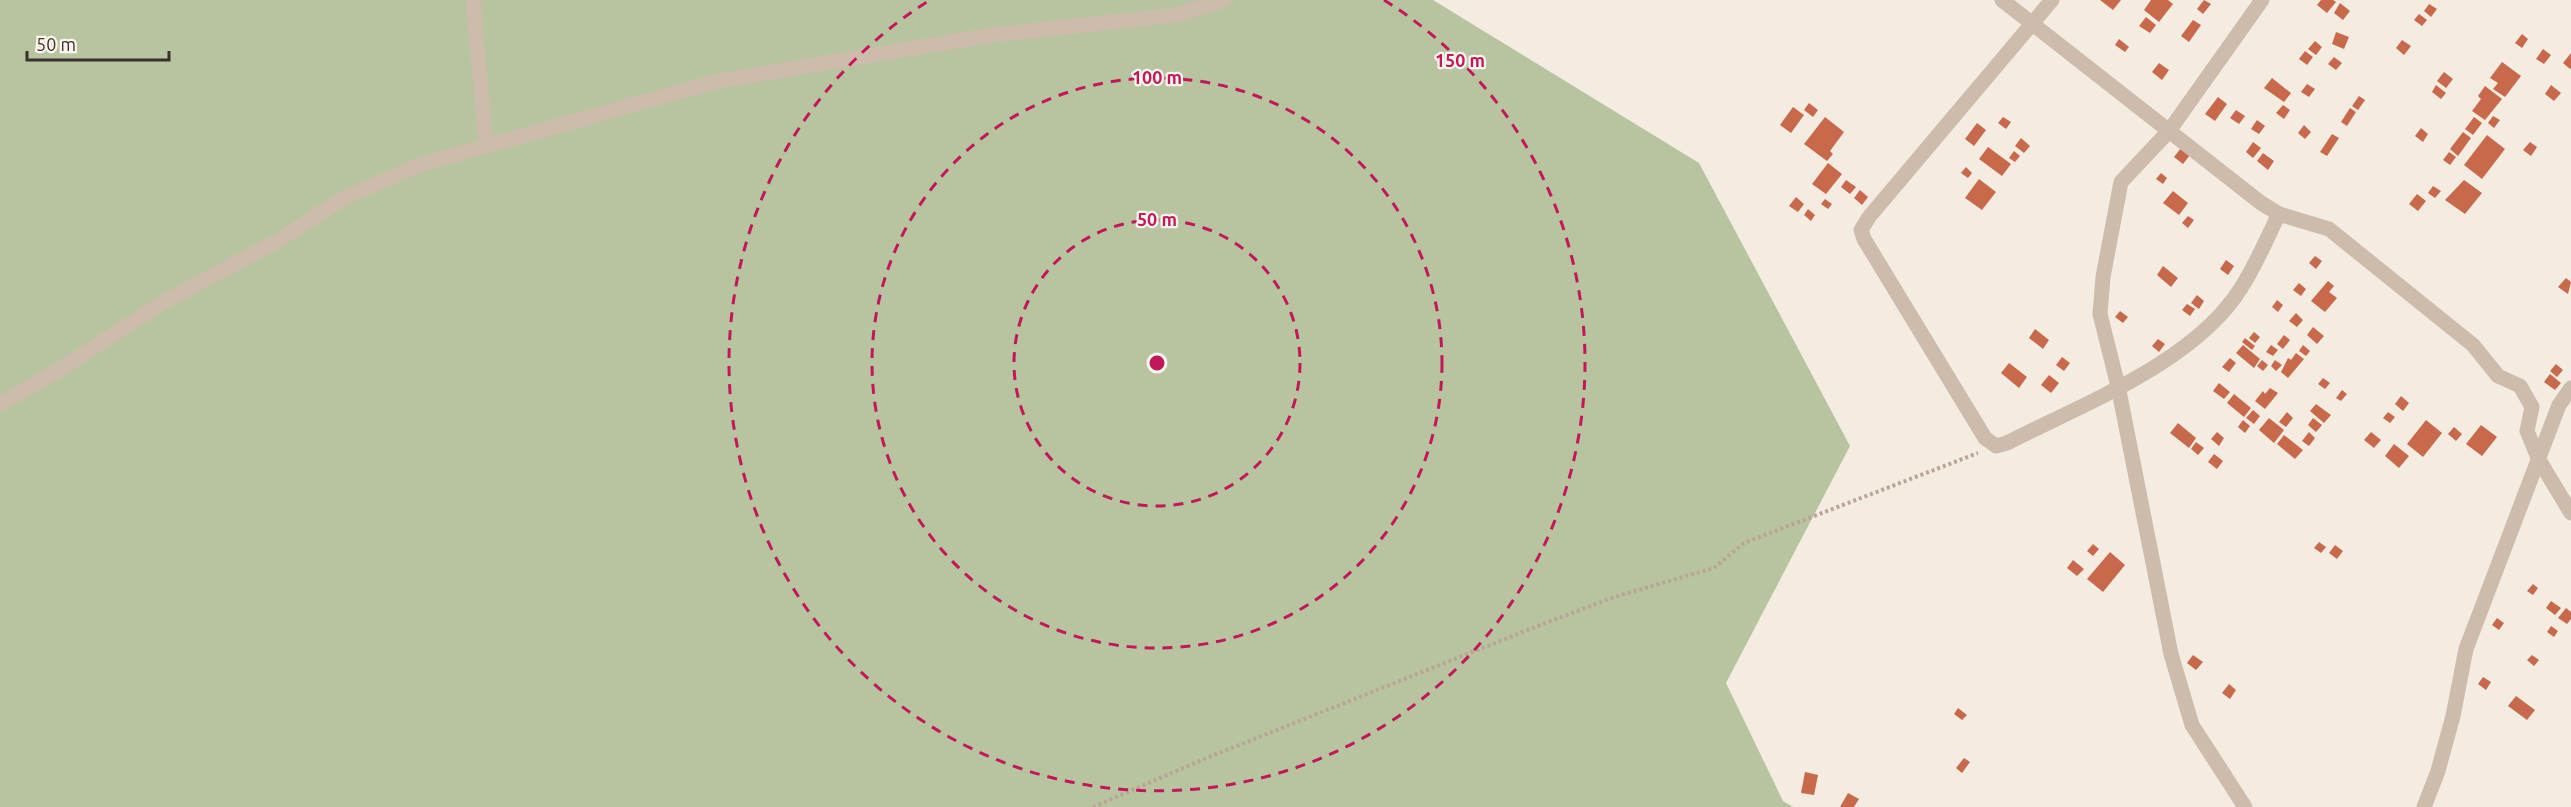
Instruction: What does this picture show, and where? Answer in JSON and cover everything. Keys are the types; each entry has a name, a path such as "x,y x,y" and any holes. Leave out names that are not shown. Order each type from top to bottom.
{"street":[{"path":"473,0 486,145"},
{"path":"0,404 59,370 162,303 281,239 342,199 422,164 718,81 992,35 1176,15 1224,0"},
{"path":"2002,0 2030,24 2279,214 2329,229 2473,345 2498,376 2520,386 2532,407 2527,431 2539,460 2571,513"},
{"path":"2052,0 1869,217 1862,230 1864,239 1985,438 1996,446 2007,443 2175,356 2222,312 2241,288 2279,214"},
{"path":"2245,807 2192,725 2169,643 2118,386 2100,314 2103,277 2121,182 2169,131 2262,0"},
{"path":"2424,807 2438,771 2453,716 2466,649 2559,405 2571,388"}],"path":[{"path":"1093,807 1204,759 1541,625 1614,597 1714,568 1744,543 1996,446"}],"green space":[{"path":"0,0 1433,0 1699,163 1850,446 1726,683 1783,801 1793,807 0,807"}],"building":[{"path":"2100,0 2121,0 2113,10"},
{"path":"2151,0 2168,0 2173,4 2159,22 2144,10"},
{"path":"2204,0 2211,4 2203,14 2197,9"},
{"path":"2321,0 2336,2 2327,13 2317,5"},
{"path":"2340,3 2350,11 2343,20 2334,13"},
{"path":"2429,4 2437,9 2431,17 2424,11"},
{"path":"2419,14 2427,20 2422,26 2414,20"},
{"path":"2146,17 2156,25 2150,33 2139,26"},
{"path":"2193,20 2201,25 2189,42 2181,36"},
{"path":"2336,32 2349,37 2344,49 2332,44"},
{"path":"2522,34 2528,39 2522,48 2515,43"},
{"path":"2119,39 2129,47 2125,52 2115,45"},
{"path":"2402,40 2411,46 2404,55 2396,48"},
{"path":"2315,41 2322,47 2316,55 2308,49"},
{"path":"2543,49 2551,55 2544,64 2536,59"},
{"path":"2305,51 2313,57 2307,65 2299,59"},
{"path":"2571,53 2571,68 2570,69 2563,63"},
{"path":"2334,57 2342,63 2336,70 2328,64"},
{"path":"2502,62 2521,76 2505,97 2493,89 2498,83 2490,78"},
{"path":"2159,63 2169,70 2162,80 2152,72"},
{"path":"2444,72 2453,79 2446,88 2437,81"},
{"path":"2272,78 2291,93 2284,102 2264,88"},
{"path":"2307,84 2315,89 2309,97 2301,92"},
{"path":"2436,85 2446,93 2441,99 2432,92"},
{"path":"2551,85 2561,93 2554,101 2545,94"},
{"path":"2485,86 2502,99 2485,120 2472,111 2481,99 2478,96"},
{"path":"2359,96 2365,100 2358,110 2352,106"},
{"path":"2218,97 2227,104 2215,121 2205,114"},
{"path":"1809,103 1818,110 1813,117 1804,110"},
{"path":"2283,105 2290,110 2284,119 2276,113"},
{"path":"1793,107 1804,115 1791,133 1780,125"},
{"path":"2350,108 2356,112 2347,126 2341,122"},
{"path":"2236,110 2245,116 2239,124 2230,118"},
{"path":"2493,116 2500,120 2494,128 2488,123"},
{"path":"1825,117 1844,132 1830,151 1833,154 1827,161 1804,144"},
{"path":"2003,117 2011,122 2006,129 1998,123"},
{"path":"2474,117 2482,123 2473,135 2465,129"},
{"path":"2257,120 2265,126 2259,134 2251,129"},
{"path":"1977,123 1986,130 1974,146 1965,139"},
{"path":"2304,125 2311,132 2305,139 2298,133"},
{"path":"2421,128 2428,134 2423,142 2415,136"},
{"path":"2463,132 2471,138 2458,156 2450,149"},
{"path":"2332,134 2339,138 2327,156 2320,152"},
{"path":"2487,135 2505,149 2482,179 2464,165"},
{"path":"2021,138 2030,146 2024,153 2015,146"},
{"path":"2253,142 2261,148 2253,158 2246,152"},
{"path":"2530,142 2537,147 2531,156 2523,150"},
{"path":"1988,147 2011,164 2002,176 1979,159"},
{"path":"2181,148 2190,155 2183,164 2174,157"},
{"path":"2014,151 2020,156 2015,162 2009,158"},
{"path":"2449,152 2456,157 2450,165 2443,160"},
{"path":"2263,153 2274,161 2268,170 2257,161"},
{"path":"1828,163 1842,174 1826,194 1812,184"},
{"path":"1966,167 1972,173 1968,178 1961,173"},
{"path":"2161,173 2167,178 2163,184 2156,179"},
{"path":"1979,179 1996,192 1982,210 1965,198"},
{"path":"1846,180 1856,187 1850,194 1841,187"},
{"path":"2464,180 2482,193 2465,214 2445,200"},
{"path":"2433,186 2441,191 2435,198 2428,193"},
{"path":"1860,190 1868,197 1862,205 1854,198"},
{"path":"2173,191 2188,203 2179,215 2163,203"},
{"path":"2417,194 2426,201 2418,211 2409,204"},
{"path":"1796,197 1804,204 1798,212 1789,206"},
{"path":"1825,199 1832,204 1828,209 1821,204"},
{"path":"1808,209 1815,215 1811,221 1804,215"},
{"path":"2188,216 2194,220 2188,228 2182,223"},
{"path":"2315,256 2322,261 2316,269 2309,263"},
{"path":"2226,260 2234,266 2228,275 2220,269"},
{"path":"2163,266 2178,278 2171,287 2157,275"},
{"path":"2566,278 2571,282 2568,294 2558,287"},
{"path":"2328,281 2334,286 2329,292 2337,298 2325,312 2311,301"},
{"path":"2299,283 2306,289 2301,296 2293,290"},
{"path":"2197,295 2204,301 2199,309 2191,303"},
{"path":"2277,300 2283,305 2278,312 2272,307"},
{"path":"2187,304 2195,309 2190,316 2182,310"},
{"path":"2120,311 2128,317 2123,323 2115,317"},
{"path":"2296,313 2303,320 2297,327 2289,321"},
{"path":"2313,327 2324,336 2317,344 2307,335"},
{"path":"2035,329 2049,340 2043,349 2029,338"},
{"path":"2254,332 2260,337 2255,343 2249,338"},
{"path":"2284,335 2290,340 2283,349 2277,344"},
{"path":"2245,338 2255,346 2252,350 2242,342"},
{"path":"2158,339 2165,344 2159,352 2152,346"},
{"path":"2243,345 2260,359 2254,368 2236,353"},
{"path":"2271,345 2278,350 2273,356 2266,352"},
{"path":"2303,345 2310,351 2306,356 2299,351"},
{"path":"2296,353 2304,359 2288,378 2281,372 2288,358 2291,360"},
{"path":"2062,357 2070,363 2064,371 2056,365"},
{"path":"2230,358 2236,363 2229,372 2222,367"},
{"path":"2262,360 2268,365 2263,371 2257,366"},
{"path":"2275,360 2282,365 2276,371 2271,366"},
{"path":"2009,363 2027,377 2019,388 2001,373"},
{"path":"2556,364 2563,370 2557,377 2550,371"},
{"path":"2550,374 2561,383 2555,390 2544,382"},
{"path":"2049,375 2059,383 2051,393 2041,385"},
{"path":"2323,378 2330,383 2325,389 2318,384"},
{"path":"2219,383 2230,392 2224,399 2213,391"},
{"path":"2270,388 2278,393 2265,409 2255,401 2263,391 2265,394"},
{"path":"2342,390 2347,394 2341,401 2336,398"},
{"path":"2234,394 2251,408 2244,417 2227,403"},
{"path":"2401,396 2409,403 2403,411 2395,404"},
{"path":"2316,404 2331,415 2324,423 2310,411"},
{"path":"2253,410 2260,416 2254,424 2246,418"},
{"path":"2287,412 2293,418 2286,427 2279,422"},
{"path":"2388,412 2395,417 2390,423 2383,418"},
{"path":"2269,418 2284,430 2274,443 2259,430"},
{"path":"2313,418 2322,425 2316,432 2308,425"},
{"path":"2243,420 2250,426 2245,433 2238,427"},
{"path":"2426,420 2442,433 2423,457 2407,444"},
{"path":"2178,423 2196,438 2189,448 2170,433"},
{"path":"2481,425 2497,437 2482,456 2466,444"},
{"path":"2454,427 2462,434 2456,441 2448,434"},
{"path":"2217,432 2224,438 2219,446 2211,439"},
{"path":"2309,432 2315,438 2309,446 2302,441"},
{"path":"2371,432 2381,440 2374,448 2364,440"},
{"path":"2284,435 2303,450 2295,459 2277,444"},
{"path":"2196,442 2204,448 2198,455 2191,449"},
{"path":"2394,444 2409,456 2399,468 2385,456"},
{"path":"2214,454 2223,461 2217,469 2208,462"},
{"path":"2319,542 2326,547 2321,553 2314,548"},
{"path":"2093,544 2099,549 2093,556 2087,551"},
{"path":"2335,545 2343,551 2337,559 2329,553"},
{"path":"2110,552 2125,565 2103,592 2087,579"},
{"path":"2073,560 2084,569 2077,576 2067,568"},
{"path":"2533,584 2538,588 2533,595 2527,591"},
{"path":"2551,601 2561,608 2555,615 2546,608"},
{"path":"2566,608 2571,612 2571,619 2567,624 2558,618"},
{"path":"2497,618 2504,623 2499,630 2492,625"},
{"path":"2551,626 2558,631 2554,637 2547,632"},
{"path":"2193,655 2203,662 2196,670 2187,663"},
{"path":"2532,655 2539,660 2534,666 2527,660"},
{"path":"2483,677 2491,682 2486,690 2478,684"},
{"path":"2229,684 2236,690 2230,699 2222,693"},
{"path":"2516,696 2535,710 2527,720 2508,706"},
{"path":"1958,708 1967,715 1962,720 1954,714"},
{"path":"1964,758 1970,762 1962,773 1956,768"},
{"path":"1805,772 1818,775 1814,795 1801,793"},
{"path":"1848,793 1859,799 1854,807 1840,807"}]}
